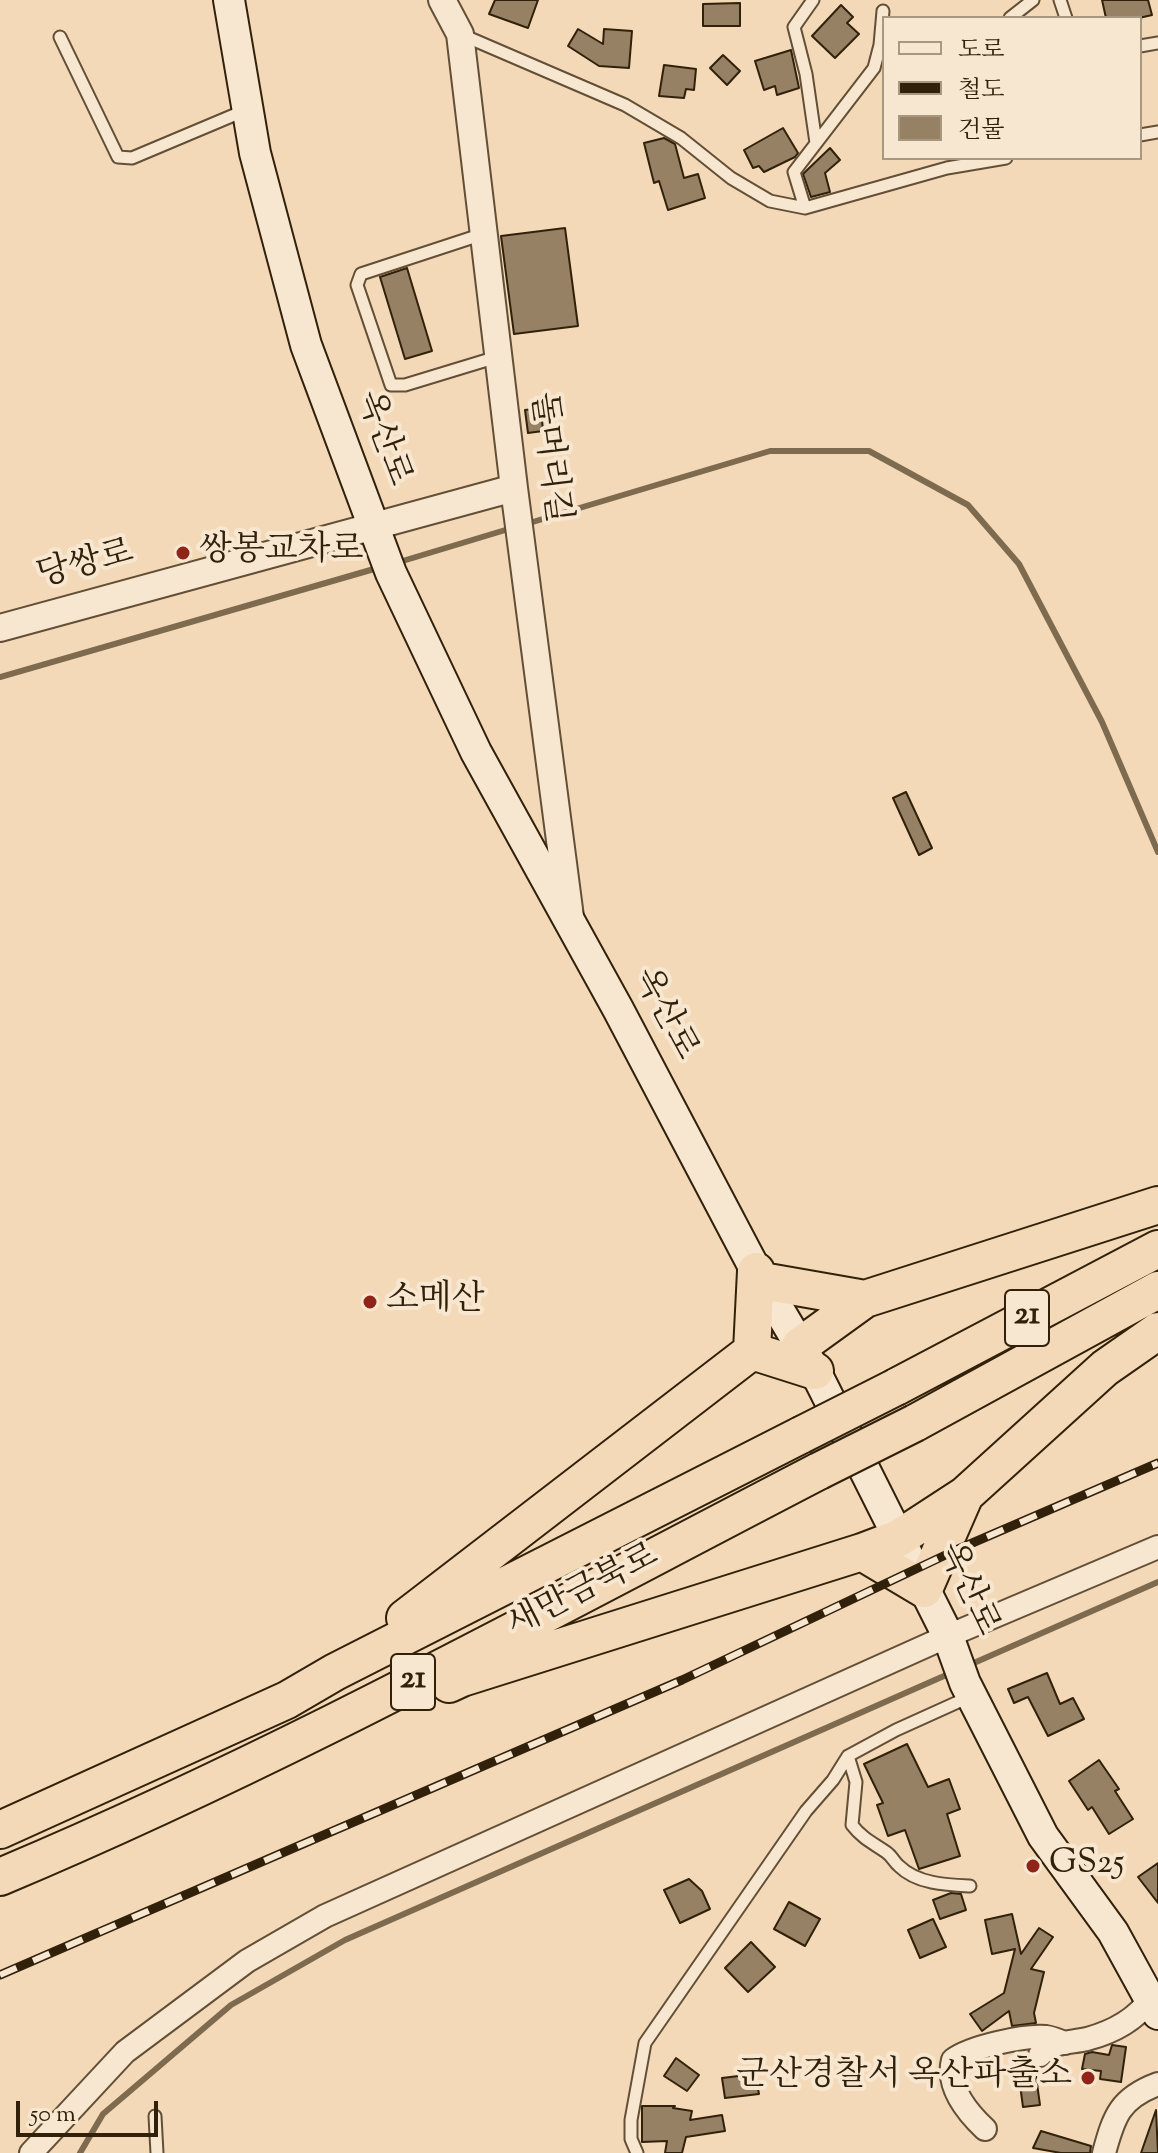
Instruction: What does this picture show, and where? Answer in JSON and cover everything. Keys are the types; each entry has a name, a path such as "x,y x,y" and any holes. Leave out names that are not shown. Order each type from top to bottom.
{"highway":[{"path":"335,1672 752,1351 807,1359 865,1299 1158,1205"},
{"name":"새만금북로","path":"0,1830 287,1700 335,1672 896,1387 1158,1249"},
{"path":"752,1351 759,1276 865,1299"},
{"name":"새만금북로","path":"0,1877 308,1737 915,1423 1158,1290"},
{"path":"169,1801 229,1793 462,1678 899,1538 965,1495 1105,1368 1158,1331"},
{"path":"862,1552 924,1589 965,1495"}],"main road":[{"name":"옥산로","path":"229,0 255,153 306,345 391,573 476,752 759,1276 807,1359 950,1641 968,1689 1043,1836 1113,1932 1155,2006"}],"street":[{"name":"돌머리길","path":"442,0 460,34 514,488 572,928"},
{"name":"당쌍로","path":"0,628 375,535 514,488"},
{"path":"31,2153 125,2052 247,1961 325,1916 1158,1547"},
{"path":"1040,2055 1047,2047 1108,2032 1155,2006"},
{"path":"985,2129 963,2106 950,2070 953,2060 971,2051 1032,2037 1049,2037 1065,2043"},
{"path":"1104,2153 1121,2106 1131,2096 1158,2084"}],"lane":[{"path":"813,0 794,27 806,74 816,143"},
{"path":"1013,16 1033,0"},
{"path":"883,11 883,16"},
{"path":"805,208 794,172 874,68 882,22"},
{"path":"460,34 625,105 681,138 731,178 770,201 805,208 946,163 982,160"},
{"path":"60,37 118,157 132,158 248,110"},
{"path":"483,234 361,274 357,285 391,385 405,385 498,356"},
{"path":"637,2153 631,2139 631,2120 645,2043 806,1811 833,1780 848,1756 968,1689"},
{"path":"848,1756 856,1782 852,1825 865,1840 889,1854 899,1867 914,1877 942,1885 970,1886"},
{"path":"155,2116 157,2153"}],"building":[{"path":"495,0 538,0 528,28 489,14"},
{"path":"1102,0 1148,0 1152,15 1142,17 1106,16"},
{"path":"740,3 740,26 703,26 703,4"},
{"path":"841,5 853,17 847,23 859,34 835,58 812,36"},
{"path":"578,29 603,44 604,29 632,31 629,68 599,66 568,46"},
{"path":"791,50 799,88 777,95 775,86 764,90 755,61"},
{"path":"723,55 740,71 727,85 710,68"},
{"path":"664,65 696,69 694,90 686,89 684,98 659,96"},
{"path":"783,128 798,153 795,157 764,172 759,166 753,168 744,150"},
{"path":"664,138 675,144 684,178 698,174 705,198 668,210 659,181 654,183 644,143"},
{"path":"830,148 840,160 825,173 830,192 811,197 803,174"},
{"path":"565,228 578,326 514,334 501,236"},
{"path":"407,268 432,351 405,359 380,277"},
{"path":"541,408 543,431 528,433 525,410"},
{"path":"906,792 932,848 919,855 893,798"},
{"path":"1047,1673 1060,1704 1073,1698 1084,1719 1048,1736 1028,1697 1014,1703 1008,1689"},
{"path":"907,1744 928,1787 949,1779 960,1809 947,1814 960,1856 919,1869 905,1830 888,1836 877,1805 883,1803 864,1764"},
{"path":"1099,1760 1119,1789 1115,1791 1133,1819 1109,1834 1092,1807 1088,1810 1069,1781"},
{"path":"1158,1863 1158,1903 1138,1877"},
{"path":"689,1879 702,1891 710,1909 680,1923 664,1890"},
{"path":"951,1893 961,1894 966,1910 940,1919 933,1900"},
{"path":"789,1902 820,1919 805,1946 774,1929"},
{"path":"1012,1914 1021,1954 1039,1928 1053,1937 1031,1969 1044,1972 1034,2013 1036,2023 1012,2026 1009,2011 982,2031 970,2014 1004,1993 1015,1949 992,1954 985,1920"},
{"path":"933,1919 946,1947 920,1958 908,1930"},
{"path":"751,1942 775,1967 748,1992 725,1968"},
{"path":"1112,2045 1126,2047 1121,2082 1100,2079 1101,2071 1082,2069 1085,2054 1109,2055"},
{"path":"676,2058 699,2075 687,2091 664,2076"},
{"path":"1035,2069 1040,2105 1023,2107 1018,2070"},
{"path":"755,2074 759,2094 725,2098 722,2078"},
{"path":"642,2106 675,2106 673,2108 692,2111 690,2120 722,2115 725,2131 686,2137 682,2153 665,2153 667,2141 642,2142"},
{"path":"1156,2110 1158,2153 1141,2153"},
{"path":"1041,2131 1091,2146 1090,2153 1061,2153 1033,2148"}],"waterway":[{"path":"526,524 770,451 869,451 968,505 1019,564 1102,722 1158,852"},
{"path":"396,563 512,528"},
{"path":"0,677 381,567"},
{"path":"967,1666 1158,1582"},
{"path":"80,2153 103,2114 231,2005 345,1940 953,1672"}],"railway":[{"path":"0,1975 682,1680 956,1550 1158,1463"}],"place":[{"name":"쌍봉교차로","path":"183,553"},
{"name":"소메산","path":"370,1302"},
{"name":"GS25","path":"1033,1866"},
{"name":"군산경찰서 옥산파출소","path":"1088,2078"}]}
